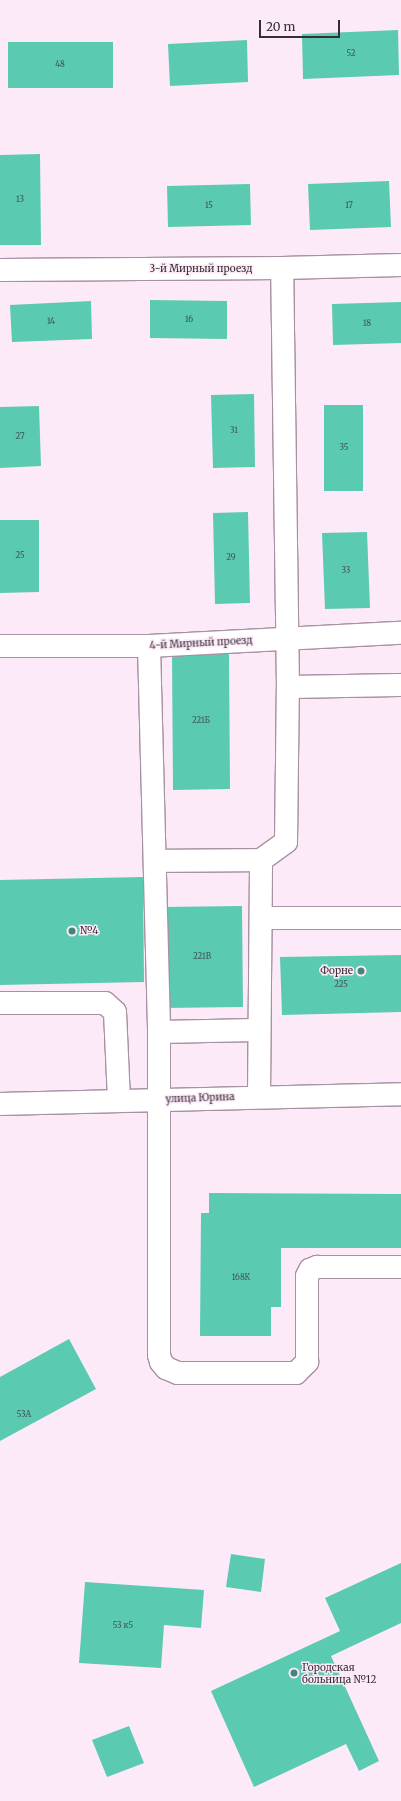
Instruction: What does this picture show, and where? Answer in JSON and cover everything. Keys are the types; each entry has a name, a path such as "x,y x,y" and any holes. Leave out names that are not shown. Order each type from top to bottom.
{"street":[{"name":"3-й Мирный проезд","path":"0,270 282,268 401,265"},
{"path":"155,861 261,860 286,842 288,687 282,268"},
{"name":"4-й Мирный проезд","path":"0,646 149,646 401,634"},
{"path":"149,646 159,1032 159,1355 166,1368 178,1373 296,1373 307,1362 307,1276 310,1270 317,1268 401,1267"},
{"path":"288,687 401,685"},
{"path":"259,1096 258,1030 261,860"},
{"path":"261,918 401,918"},
{"path":"0,1003 105,1002 115,1012 119,1101"},
{"path":"159,1032 258,1030"},
{"name":"улица Юрина","path":"0,1104 259,1096 401,1094"}],"building":[{"path":"398,30 399,75 303,79 302,34"},
{"path":"247,40 248,82 170,86 168,44"},
{"path":"8,42 113,42 113,88 8,88"},
{"path":"40,154 41,245 0,245 0,155"},
{"path":"389,181 391,227 310,230 308,184"},
{"path":"250,184 251,225 168,227 167,186"},
{"path":"150,300 227,301 227,339 150,338"},
{"path":"91,301 92,339 12,342 10,305"},
{"path":"401,302 401,343 333,345 332,304"},
{"path":"254,394 255,467 213,468 211,395"},
{"path":"324,405 363,405 363,491 324,491"},
{"path":"39,406 41,466 0,468 0,407"},
{"path":"248,512 250,603 215,604 213,513"},
{"path":"0,520 39,520 39,592 0,593"},
{"path":"367,532 370,608 325,609 322,533"},
{"path":"172,653 229,653 230,789 173,790"},
{"name":"№4","path":"143,877 144,982 0,985 0,880"},
{"path":"242,906 243,1007 163,1008 162,907"},
{"path":"401,955 401,1012 282,1015 280,957"},
{"path":"209,1193 401,1194 401,1248 281,1248 281,1307 271,1307 271,1336 200,1336 201,1213 209,1213"},
{"path":"69,1339 96,1389 0,1441 0,1377"},
{"path":"231,1554 265,1559 261,1592 226,1587"},
{"name":"Городская больница №12","path":"401,1563 401,1623 331,1656 379,1761 359,1771 346,1744 254,1787 211,1691 340,1631 325,1598"},
{"path":"85,1582 204,1590 201,1628 164,1625 161,1668 79,1663"},
{"path":"129,1726 144,1763 107,1777 92,1740"}],"place":[{"name":"№4","path":"72,931"},
{"name":"Форне","path":"361,971"},
{"name":"Городская больница №12","path":"294,1673"}]}
